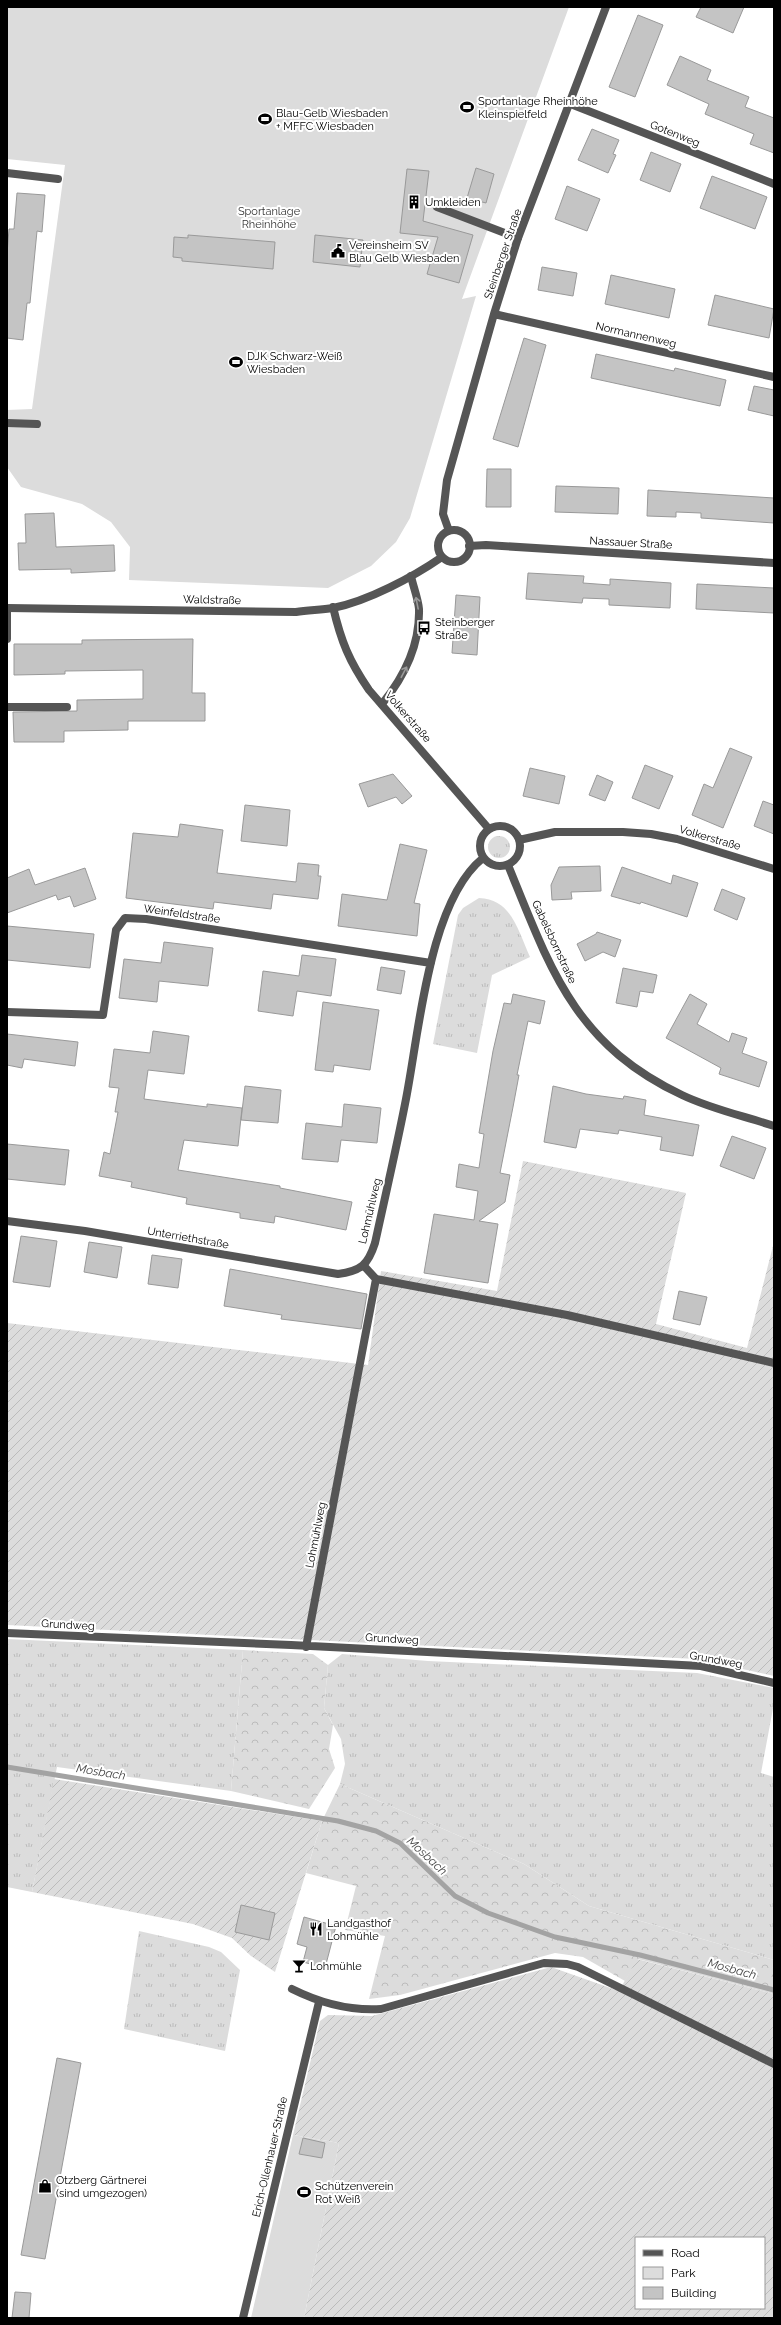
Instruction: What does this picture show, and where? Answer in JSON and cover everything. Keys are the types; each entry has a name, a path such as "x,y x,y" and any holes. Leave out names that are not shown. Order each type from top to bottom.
{"street":[{"name":"Steinberger Straße","path":"449,531 443,514 447,480 494,314 518,238 568,103 606,7"},
{"name":"Gotenweg","path":"568,103 774,184"},
{"path":"7,173 58,179"},
{"path":"437,207 518,238"},
{"name":"Normannenweg","path":"494,314 774,377"},
{"path":"7,423 37,424"},
{"path":"449,531 458,531 463,534 470,546 467,555 460,561 450,562 442,557 438,550 438,542 442,536 449,531"},
{"name":"Nassauer Straße","path":"470,546 486,545 774,562"},
{"path":"382,704 397,685 407,666 417,631 419,607 411,576 442,557"},
{"name":"Waldstraße","path":"7,608 296,612 333,608 351,603 411,576"},
{"path":"7,608 7,639"},
{"name":"Volkerstraße","path":"333,608 341,641 355,670 382,704 489,829"},
{"path":"7,707 67,707"},
{"path":"494,826 507,826 517,834 519,840 521,846 517,857 508,865 491,865 483,858 479,845 480,839 489,829 494,826"},
{"name":"Volkerstraße","path":"519,840 555,832 623,832 651,834 685,842 774,869"},
{"name":"Lohmühlweg","path":"364,1266 371,1257 375,1243 405,1104 431,963 443,918 451,898 471,867 483,858"},
{"name":"Gabelsbornstraße","path":"508,865 549,964 567,998 596,1034 618,1055 649,1078 683,1096 774,1126"},
{"name":"Weinfeldstraße","path":"7,1012 103,1015 116,930 125,918 146,919 431,963"},
{"name":"Unterriethstraße","path":"7,1221 85,1231 338,1274 352,1272 364,1266"},
{"path":"364,1266 376,1279 567,1315 774,1363"},
{"name":"Lohmühlweg","path":"306,1647 376,1279"},
{"name":"Grundweg","path":"7,1633 701,1666 774,1683"},
{"path":"292,1989 319,2002 354,2009 381,2009 544,1963 567,1964 583,1970 774,2064"},
{"name":"Erich-Ollenhauer-Straße","path":"243,2318 319,2002"}],"green space":[{"name":"Sportanlage Rheinhöhe","path":"7,7 569,7 462,299 476,296 410,518 396,542 371,566 328,588 129,580 130,547 111,522 82,504 21,487 7,467 7,410 32,409 65,165 7,159"},
{"path":"499,836 507,839 510,847 507,855 499,858 491,855 488,847 491,839"},
{"path":"479,898 490,900 499,904 506,910 517,927 530,957 492,975 477,1053 433,1044 458,915 463,908"},
{"path":"523,1161 686,1193 656,1324 747,1348 774,1242 774,1676 697,1659 7,1625 7,1323 368,1365 381,1271 497,1291"},
{"path":"7,1639 243,1650 231,1791 57,1767 32,1892 7,1887"},
{"path":"243,1650 313,1654 328,1665 324,1708 333,1725 329,1749 335,1768 309,1809 231,1791"},
{"path":"342,1654 428,1661 697,1673 774,1688 774,1703 761,1773 774,1777 774,1960 589,1906 524,1864 340,1784 345,1764 341,1739 324,1708 328,1665"},
{"path":"54,1779 322,1821 275,1972 251,1956 232,1938 193,1924 32,1892"},
{"path":"340,1784 524,1864 589,1906 774,1960 774,1994 638,1959 625,1981 583,1957 555,1953 400,1995 369,1999 385,1936 345,1930 356,1886 306,1873 322,1821"},
{"path":"139,1931 209,1947 221,1952 240,1970 225,2051 124,2029"},
{"path":"637,1959 774,1994 774,2318 304,2318 339,2143 293,2135 320,2021 328,2015 372,2016 551,1967 619,1991"},
{"name":"Schützenverein Rot Weiß","path":"293,2135 339,2143 304,2318 251,2318"}],"building":[{"path":"701,7 744,7 733,33 696,17"},
{"path":"638,15 663,25 635,97 609,87"},
{"path":"680,56 711,70 707,80 749,97 745,107 774,118 774,153 750,144 754,134 705,114 709,104 667,85"},
{"path":"592,129 619,140 613,154 616,155 608,173 578,160"},
{"path":"651,152 681,164 670,192 640,180"},
{"path":"476,168 494,174 486,203 467,198"},
{"path":"407,169 429,171 423,221 473,235 459,283 427,274 438,237 400,233"},
{"path":"712,176 767,197 755,229 700,208"},
{"path":"567,186 600,199 587,231 555,219"},
{"path":"17,193 45,195 42,232 37,231 30,303 27,303 23,340 7,338 7,254 9,229 14,229"},
{"path":"188,235 275,242 273,269 182,261 182,258 173,257 174,237 188,238"},
{"name":"Vereinsheim SV Blau Gelb Wiesbaden","path":"315,235 363,240 360,267 313,262"},
{"path":"542,267 577,273 573,296 538,290"},
{"path":"611,275 675,289 669,318 605,304"},
{"path":"715,295 774,309 769,338 708,325"},
{"path":"524,338 546,345 518,447 493,439"},
{"path":"596,354 674,371 675,368 726,380 720,406 591,378"},
{"path":"754,386 774,390 774,416 748,410"},
{"path":"487,469 511,469 511,507 486,507"},
{"path":"556,486 619,488 618,514 555,512"},
{"path":"648,490 774,498 774,523 701,518 701,513 676,512 676,517 647,516"},
{"path":"54,513 56,547 114,545 115,571 71,573 71,569 19,570 18,543 26,543 25,514"},
{"path":"528,573 584,576 583,583 610,585 610,579 671,583 670,608 609,605 609,599 583,598 582,603 526,599"},
{"path":"697,584 774,588 774,613 696,609"},
{"path":"456,595 480,597 477,655 452,653"},
{"path":"193,639 192,693 205,693 205,721 128,721 128,730 64,731 64,742 14,742 13,712 77,711 77,700 143,699 143,670 65,671 65,674 14,675 14,644 82,644 82,640"},
{"path":"730,748 752,757 723,828 692,815 704,784 713,788"},
{"path":"645,765 673,776 659,809 632,798"},
{"path":"530,768 565,776 559,804 523,796"},
{"path":"393,774 412,796 402,804 396,797 368,807 359,784"},
{"path":"597,775 613,782 605,801 589,795"},
{"path":"763,801 774,805 774,834 754,826"},
{"path":"245,805 290,810 287,846 241,841"},
{"path":"180,824 223,830 217,873 296,882 298,863 319,865 318,876 321,876 318,899 273,894 271,909 214,902 213,909 126,898 133,833 178,837"},
{"path":"400,844 427,850 414,903 420,904 417,936 338,926 342,894 387,900"},
{"path":"600,866 601,891 571,892 572,899 552,900 551,885 559,867"},
{"path":"622,867 671,884 673,875 698,883 687,917 641,902 640,904 611,896"},
{"path":"85,868 96,899 74,907 70,896 58,900 56,895 7,913 7,878 29,869 35,885"},
{"path":"722,889 745,898 737,920 714,910"},
{"path":"7,926 94,934 90,968 7,960"},
{"path":"597,932 621,940 615,957 603,952 585,961 577,944 596,934"},
{"path":"164,942 213,948 208,986 159,981 157,1002 119,998 124,959 161,963"},
{"path":"302,955 336,959 331,996 297,991 293,1016 258,1011 263,971 299,976"},
{"path":"381,967 405,971 401,994 377,990"},
{"path":"623,968 657,975 653,993 640,991 637,1007 616,1003"},
{"path":"513,994 545,1001 540,1024 528,1021 517,1075 519,1075 500,1173 510,1175 505,1202 479,1221 498,1224 488,1283 424,1273 434,1214 474,1220 478,1191 456,1187 459,1164 479,1168 484,1134 479,1133 493,1051 504,1003 511,1004"},
{"path":"690,994 707,1004 697,1024 729,1042 732,1033 747,1038 742,1053 767,1062 759,1087 719,1074 721,1068 666,1038"},
{"path":"323,1002 379,1010 370,1070 334,1065 333,1072 315,1070"},
{"path":"153,1031 189,1036 184,1074 148,1070 144,1099 207,1107 207,1104 242,1108 238,1146 184,1140 178,1170 280,1186 280,1188 352,1202 346,1230 275,1216 274,1223 240,1218 240,1213 186,1204 187,1198 131,1187 132,1182 99,1176 104,1152 110,1154 118,1112 115,1112 119,1088 109,1087 114,1049 150,1053"},
{"path":"7,1034 78,1042 75,1066 24,1059 22,1068 7,1065"},
{"path":"245,1086 281,1090 278,1123 241,1120"},
{"path":"553,1086 586,1094 623,1099 624,1096 646,1100 644,1115 699,1125 693,1156 660,1150 662,1137 619,1130 618,1134 580,1129 576,1148 544,1142"},
{"path":"344,1104 381,1108 377,1143 341,1140 338,1162 302,1159 306,1123 342,1127"},
{"path":"732,1136 766,1148 754,1179 720,1166"},
{"path":"7,1144 69,1150 65,1185 7,1179"},
{"path":"21,1236 57,1241 50,1287 13,1282"},
{"path":"89,1242 122,1247 117,1278 84,1272"},
{"path":"152,1255 182,1259 178,1288 148,1284"},
{"path":"230,1269 367,1294 361,1329 281,1319 282,1315 224,1306"},
{"path":"679,1291 707,1297 700,1325 673,1319"},
{"path":"241,1905 275,1913 269,1940 235,1932"},
{"path":"304,1917 336,1926 325,1968 303,1962 307,1947 297,1944"},
{"path":"57,2058 81,2063 45,2259 21,2255"},
{"path":"303,2138 325,2143 322,2158 299,2154"},
{"path":"15,2292 31,2293 29,2318 12,2318"}],"waterway":[{"name":"Mosbach","path":"7,1767 338,1821 376,1831 400,1843 455,1896 488,1913 555,1937 640,1955 774,1990"}],"place":[{"name":"Sportanlage Rheinhöhe Kleinspielfeld","path":"467,107"},
{"name":"Blau-Gelb Wiesbaden + MFFC Wiesbaden","path":"265,119"},
{"name":"Umkleiden","path":"414,202"},
{"name":"Vereinsheim SV Blau Gelb Wiesbaden","path":"338,251"},
{"name":"DJK Schwarz-Weiß Wiesbaden","path":"236,362"},
{"name":"Steinberger Straße","path":"424,628"},
{"name":"Landgasthof Lohmühle","path":"316,1929"},
{"name":"Lohmühle","path":"299,1966"},
{"name":"Otzberg Gärtnerei (sind umgezogen)","path":"45,2186"},
{"name":"Schützenverein Rot Weiß","path":"304,2192"}]}
